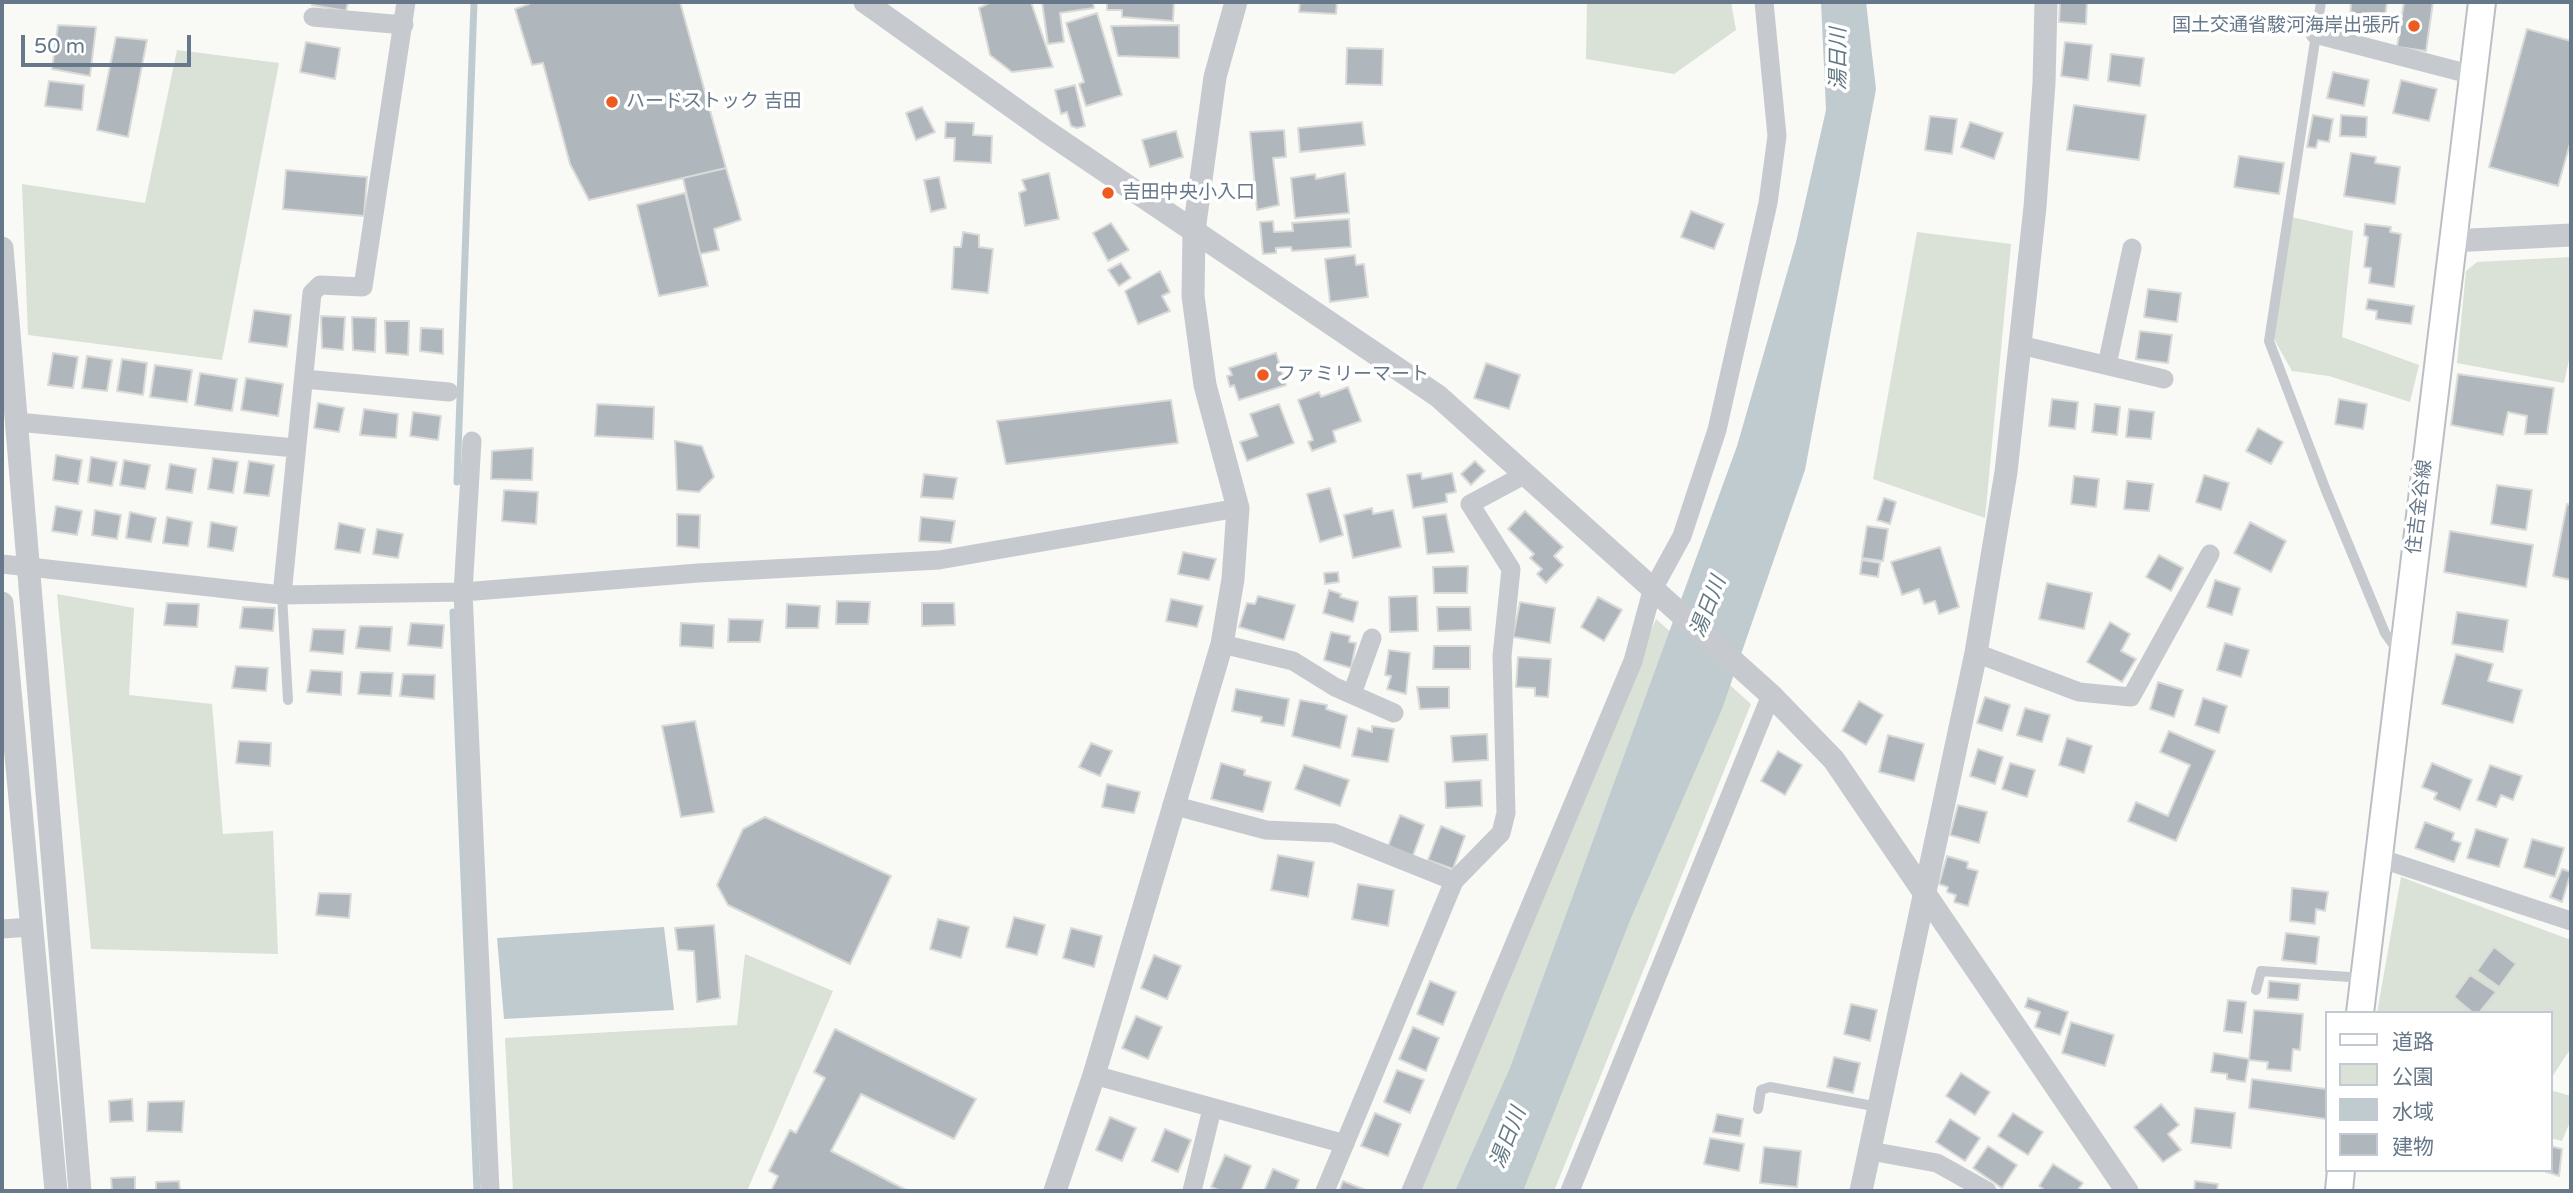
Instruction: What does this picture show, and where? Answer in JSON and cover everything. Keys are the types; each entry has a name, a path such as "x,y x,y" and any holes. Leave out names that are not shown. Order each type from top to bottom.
{"main road":[{"name":"住吉金谷線","path":"2360,1011 2451,241 2482,2"},
{"path":"2339,1191 2341,1172"}],"street":[{"path":"282,595 312,293 320,285 363,287 406,2"},
{"path":"865,2 1194,231 1438,396 1652,591 1765,689 1834,760 2127,1191"},
{"path":"1055,1191 1094,1075 1222,644 1236,553 1238,508 1205,385 1193,296 1194,231 1215,77 1236,2"},
{"path":"1411,1191 1633,662 1652,591 1682,536 1717,430 1768,203 1777,136 1764,2"},
{"path":"1861,1191 1976,653 2006,472 2041,124 2046,2"},
{"path":"313,17 404,25"},
{"path":"2315,34 2473,75"},
{"path":"2451,241 2571,234"},
{"path":"2,248 80,1191"},
{"path":"2107,365 2133,248"},
{"path":"2020,345 2164,379"},
{"path":"304,379 449,392"},
{"path":"17,422 295,448"},
{"path":"472,441 463,592 490,1191"},
{"path":"1325,1191 1454,881 1501,833 1506,813 1502,656 1511,569 1470,505 1524,475"},
{"path":"2,565 282,595 463,592 698,573 939,560 1238,508"},
{"path":"1976,653 2079,692 2131,696 2210,554"},
{"path":"2,603 56,1191"},
{"path":"1352,694 1372,638"},
{"path":"1222,644 1293,661 1352,694 1394,713"},
{"path":"1570,1191 1765,689"},
{"path":"1172,805 1266,830 1334,833 1454,881"},
{"path":"2379,858 2571,920"},
{"path":"2,929 32,927"},
{"path":"1094,1075 1345,1144"},
{"path":"1192,1191 1212,1109"},
{"path":"1870,1151 1937,1163 1987,1191"}],"lane":[{"path":"2322,2 2269,341 2385,633 2402,658"},
{"path":"282,595 288,700"},
{"path":"2256,990 2261,971 2364,979"},
{"path":"1758,1109 1761,1090 1770,1087 1880,1107"}],"green space":[{"path":"1587,2 1731,2 1736,30 1674,74 1586,59"},
{"path":"177,50 279,63 222,360 28,335 22,184 145,203"},
{"path":"2287,216 2353,231 2342,337 2419,365 2410,402 2329,376 2292,371 2270,332"},
{"path":"1917,232 2011,244 1985,518 1873,479"},
{"path":"2571,257 2571,350 2564,383 2457,363 2466,271 2477,262"},
{"path":"57,594 134,608 129,695 212,704 223,834 273,831 278,954 91,949"},
{"path":"1656,619 1751,704 1554,1191 1411,1191 1540,898"},
{"path":"2401,877 2571,940 2571,1048 2552,1077 2552,1011 2377,1011"},
{"path":"745,954 833,991 747,1191 513,1191 505,1038 737,1025"},
{"path":"2552,1091 2571,1096 2571,1119 2562,1141 2552,1138"}],"water":[{"name":"湯日川","path":"1821,2 1866,2 1876,89 1805,470 1722,709 1631,918 1523,1191 1455,1191 1510,1068 1737,446 1796,242 1826,110"},
{"path":"664,927 674,1010 504,1019 497,938"}],"building":[{"path":"312,2 348,2 346,11 312,5"},
{"path":"528,2 680,2 726,168 589,200 570,164 543,63 532,65 515,9 529,4"},
{"path":"991,2 1031,2 1053,67 1012,72 990,55 979,8"},
{"path":"1042,2 1093,2 1094,8 1060,13 1064,42 1048,44"},
{"path":"1107,2 1174,2 1173,21 1122,17 1122,10 1107,10"},
{"path":"1300,2 1337,2 1336,14 1299,12"},
{"path":"2060,2 2087,2 2086,24 2059,22"},
{"path":"2351,2 2387,2 2384,26 2350,20"},
{"path":"2404,2 2433,2 2426,51 2397,47"},
{"path":"1097,13 1122,95 1086,106 1079,84 1084,82 1066,23"},
{"path":"58,25 96,27 90,76 52,69"},
{"path":"1179,25 1179,58 1118,56 1111,26"},
{"path":"2527,29 2571,41 2571,140 2558,186 2489,167"},
{"path":"116,37 147,40 128,137 97,130"},
{"path":"306,42 340,48 335,79 300,72"},
{"path":"2065,42 2092,45 2088,80 2061,76"},
{"path":"1347,48 1383,49 1382,85 1346,84"},
{"path":"2111,54 2144,58 2140,86 2108,81"},
{"path":"2333,72 2369,80 2364,106 2327,98"},
{"path":"2401,80 2437,89 2429,121 2393,113"},
{"path":"49,81 84,85 82,110 45,106"},
{"path":"1075,85 1085,126 1077,128 1071,126 1067,112 1061,114 1055,90"},
{"path":"2074,105 2146,115 2139,160 2067,150"},
{"path":"922,107 935,132 916,140 906,113"},
{"path":"2313,115 2333,119 2329,142 2318,140 2316,148 2307,147"},
{"path":"2341,115 2367,117 2366,137 2340,136"},
{"path":"1930,116 1957,119 1952,154 1925,150"},
{"path":"946,122 974,123 973,135 992,136 991,163 954,161 955,138 945,138"},
{"path":"1362,122 1365,145 1300,152 1298,128"},
{"path":"1970,122 2003,133 1994,159 1961,147"},
{"path":"1284,130 1286,157 1273,158 1279,205 1257,210 1250,132"},
{"path":"1176,131 1183,157 1150,167 1142,140"},
{"path":"2351,153 2376,157 2375,163 2400,167 2395,204 2344,196"},
{"path":"2239,156 2284,163 2279,194 2234,187"},
{"path":"726,168 741,220 714,229 719,250 700,254 683,178"},
{"path":"286,170 367,177 364,216 283,209"},
{"path":"1049,173 1059,219 1025,226 1019,193 1026,190 1022,180"},
{"path":"1345,173 1349,213 1295,218 1291,178 1315,174 1316,179"},
{"path":"939,177 946,208 931,212 924,180"},
{"path":"685,193 708,286 659,296 637,205"},
{"path":"1691,211 1724,224 1714,249 1681,237"},
{"path":"1349,219 1351,247 1292,251 1291,247 1276,248 1276,253 1263,254 1260,222 1273,221 1274,232 1293,231 1292,223"},
{"path":"1111,223 1129,250 1108,261 1093,233"},
{"path":"2365,224 2391,227 2390,232 2401,234 2394,287 2369,283 2371,268 2364,267 2368,237 2364,235"},
{"path":"963,232 979,235 979,247 993,249 988,293 952,289 954,247 961,247"},
{"path":"1355,255 1356,265 1364,264 1368,297 1330,302 1325,259"},
{"path":"1121,263 1131,278 1119,286 1108,270"},
{"path":"1160,271 1170,292 1162,296 1170,311 1138,324 1125,291"},
{"path":"2148,289 2181,293 2177,322 2144,317"},
{"path":"2368,299 2414,306 2411,324 2376,319 2377,311 2366,309"},
{"path":"254,310 291,315 287,347 249,342"},
{"path":"321,316 345,317 343,350 322,348"},
{"path":"352,317 376,318 375,352 353,350"},
{"path":"385,321 409,321 408,355 386,353"},
{"path":"421,328 443,329 443,354 420,351"},
{"path":"2140,331 2172,335 2168,363 2136,359"},
{"path":"53,353 78,357 73,388 48,385"},
{"path":"1276,353 1286,385 1239,400 1234,385 1230,387 1227,376 1232,375 1229,368"},
{"path":"87,356 112,360 107,391 82,388"},
{"path":"122,359 147,363 143,395 117,391"},
{"path":"1486,363 1520,375 1509,409 1474,398"},
{"path":"155,365 192,370 187,402 150,397"},
{"path":"200,373 237,379 232,411 195,405"},
{"path":"2458,374 2554,388 2547,434 2525,434 2527,416 2508,412 2503,435 2451,425"},
{"path":"246,378 283,384 278,416 241,410"},
{"path":"1348,387 1361,421 1333,431 1336,442 1312,451 1308,442 1313,440 1298,400 1319,392 1321,397"},
{"path":"2052,399 2078,402 2075,429 2049,426"},
{"path":"2339,399 2367,404 2363,429 2335,424"},
{"path":"1171,400 1178,443 1006,464 997,421"},
{"path":"318,403 344,408 339,432 314,428"},
{"path":"597,404 654,407 653,439 595,436"},
{"path":"1279,404 1294,443 1247,461 1240,442 1258,436 1250,414"},
{"path":"2095,404 2120,407 2117,435 2092,432"},
{"path":"364,409 398,414 396,438 360,435"},
{"path":"2129,409 2154,412 2151,439 2126,437"},
{"path":"413,412 441,416 438,440 410,436"},
{"path":"2258,428 2283,442 2271,464 2246,451"},
{"path":"675,441 702,446 714,477 699,492 677,490"},
{"path":"533,448 532,480 491,479 492,451"},
{"path":"56,455 82,460 78,484 53,480"},
{"path":"91,457 117,462 112,486 88,482"},
{"path":"213,458 238,462 233,493 208,489"},
{"path":"124,460 150,465 145,489 120,485"},
{"path":"249,461 274,465 269,496 244,493"},
{"path":"1475,461 1485,471 1471,485 1461,474"},
{"path":"170,464 196,469 192,493 166,489"},
{"path":"1421,473 1422,479 1452,473 1456,492 1446,494 1447,502 1413,508 1407,475"},
{"path":"924,474 957,478 953,499 921,497"},
{"path":"2204,475 2229,483 2221,510 2196,502"},
{"path":"2074,476 2099,479 2096,507 2071,504"},
{"path":"2127,481 2153,484 2149,511 2124,509"},
{"path":"2497,485 2532,490 2526,530 2491,524"},
{"path":"1330,488 1343,535 1320,542 1307,494"},
{"path":"504,490 538,492 536,524 502,521"},
{"path":"1884,498 1896,502 1890,524 1877,520"},
{"path":"2567,504 2571,505 2571,580 2553,576"},
{"path":"56,506 82,511 77,535 52,531"},
{"path":"1372,508 1373,514 1393,510 1401,547 1353,558 1344,515"},
{"path":"95,510 121,515 117,539 92,535"},
{"path":"1525,511 1563,547 1554,556 1563,565 1546,583 1537,574 1542,569 1530,558 1534,554 1508,529"},
{"path":"130,512 156,518 151,542 126,538"},
{"path":"677,514 700,515 699,548 677,546"},
{"path":"1446,514 1454,552 1427,554 1423,517"},
{"path":"167,517 192,522 188,546 163,543"},
{"path":"921,517 955,521 951,543 919,541"},
{"path":"211,522 237,527 233,551 208,547"},
{"path":"2250,522 2286,541 2271,572 2234,553"},
{"path":"339,523 365,529 360,553 335,549"},
{"path":"1867,526 1888,529 1883,561 1862,558"},
{"path":"377,529 403,534 398,558 373,554"},
{"path":"2450,531 2533,545 2526,587 2444,572"},
{"path":"1940,547 1959,607 1939,614 1935,601 1924,604 1919,589 1902,595 1891,562"},
{"path":"1183,552 1216,559 1209,580 1178,574"},
{"path":"2159,555 2183,568 2171,591 2146,577"},
{"path":"1862,560 1880,563 1878,577 1860,574"},
{"path":"1468,566 1467,593 1434,593 1433,567"},
{"path":"1338,572 1339,582 1325,584 1324,573"},
{"path":"2215,580 2240,588 2232,615 2207,607"},
{"path":"2047,583 2092,593 2084,629 2039,619"},
{"path":"1329,590 1341,594 1340,597 1358,602 1353,622 1323,613"},
{"path":"1258,596 1295,605 1284,640 1239,627 1247,603 1255,604"},
{"path":"1417,596 1418,631 1390,632 1389,597"},
{"path":"1598,597 1622,610 1604,641 1581,627"},
{"path":"1171,599 1203,606 1197,627 1166,621"},
{"path":"837,601 870,602 868,624 836,624"},
{"path":"1520,602 1555,608 1550,643 1513,637"},
{"path":"167,603 199,604 197,627 164,625"},
{"path":"922,603 954,603 955,625 922,626"},
{"path":"787,604 820,606 818,628 786,628"},
{"path":"243,607 275,608 273,631 240,628"},
{"path":"1437,607 1470,607 1471,630 1438,631"},
{"path":"2457,612 2508,620 2503,652 2452,644"},
{"path":"729,619 763,620 760,642 728,642"},
{"path":"2110,622 2130,634 2121,651 2136,659 2122,682 2087,662"},
{"path":"411,623 444,625 442,648 408,645"},
{"path":"681,623 714,625 713,648 680,646"},
{"path":"360,626 392,627 390,651 356,648"},
{"path":"313,629 345,630 343,654 310,651"},
{"path":"1331,632 1350,636 1349,642 1356,643 1351,668 1324,660"},
{"path":"2225,643 2249,650 2241,677 2217,670"},
{"path":"1434,646 1470,646 1470,669 1433,669"},
{"path":"1389,650 1410,653 1406,694 1387,689 1391,676 1385,675"},
{"path":"2456,654 2493,664 2488,681 2522,690 2513,723 2442,704"},
{"path":"1518,657 1551,659 1548,697 1535,696 1535,688 1516,687"},
{"path":"236,666 268,668 266,691 232,688"},
{"path":"311,670 342,672 341,695 307,692"},
{"path":"361,672 393,673 391,696 358,694"},
{"path":"403,674 435,675 434,699 400,696"},
{"path":"2158,682 2183,690 2174,717 2150,709"},
{"path":"1417,687 1449,687 1449,708 1420,709"},
{"path":"1236,689 1289,699 1284,726 1261,722 1262,717 1232,711"},
{"path":"1985,697 2010,705 2002,731 1977,723"},
{"path":"2203,698 2227,706 2219,733 2195,725"},
{"path":"1300,700 1327,705 1326,709 1347,716 1340,748 1292,736"},
{"path":"1859,701 1883,715 1866,745 1842,731"},
{"path":"2025,708 2050,715 2042,742 2017,735"},
{"path":"695,721 714,812 681,817 662,726"},
{"path":"1372,726 1394,729 1388,762 1352,756 1358,728 1372,732"},
{"path":"2169,731 2215,751 2176,841 2128,821 2136,802 2168,816 2190,765 2160,752"},
{"path":"1487,734 1488,760 1453,762 1451,736"},
{"path":"1888,735 1924,744 1914,781 1879,772"},
{"path":"2067,738 2092,746 2084,773 2059,765"},
{"path":"239,741 271,743 270,766 236,763"},
{"path":"1091,743 1112,751 1100,776 1079,767"},
{"path":"1978,749 2003,757 1995,784 1970,776"},
{"path":"1778,751 1802,765 1785,795 1761,781"},
{"path":"1221,763 1245,770 1244,775 1271,782 1263,812 1211,799"},
{"path":"2010,763 2035,770 2027,797 2002,789"},
{"path":"2432,763 2472,780 2460,810 2434,799 2437,793 2422,787"},
{"path":"1304,765 1349,780 1340,806 1295,789"},
{"path":"2490,765 2522,776 2513,800 2501,795 2496,807 2477,800"},
{"path":"1481,780 1482,806 1446,808 1445,782"},
{"path":"1107,784 1140,792 1134,813 1102,807"},
{"path":"1958,805 1987,812 1979,843 1950,835"},
{"path":"1400,815 1424,825 1412,858 1387,849"},
{"path":"765,817 891,876 850,964 728,905 717,885 743,829"},
{"path":"2425,822 2454,833 2452,840 2461,843 2454,862 2415,848"},
{"path":"1441,826 1465,836 1453,869 1428,860"},
{"path":"2476,829 2508,839 2499,867 2467,858"},
{"path":"2532,839 2564,848 2555,877 2524,867"},
{"path":"1278,855 1314,862 1308,897 1271,890"},
{"path":"1947,856 1968,862 1967,868 1978,871 1968,906 1954,902 1956,895 1947,892 1948,887 1939,884"},
{"path":"2562,869 2571,872 2562,902 2550,897"},
{"path":"1358,884 1394,890 1388,926 1352,919"},
{"path":"2292,888 2328,892 2325,911 2316,909 2315,924 2290,921"},
{"path":"319,893 351,894 349,918 316,915"},
{"path":"1014,917 1045,925 1037,955 1006,947"},
{"path":"938,919 969,927 961,958 930,949"},
{"path":"714,925 720,998 697,1002 694,951 678,950 675,928"},
{"path":"1071,928 1102,936 1094,967 1063,958"},
{"path":"2286,933 2319,937 2316,964 2282,960"},
{"path":"2494,947 2516,964 2499,987 2477,971"},
{"path":"1154,955 1181,966 1167,999 1141,988"},
{"path":"2470,975 2496,992 2481,1011 2471,1011 2454,997"},
{"path":"1430,981 1456,992 1443,1025 1417,1014"},
{"path":"2269,981 2300,984 2298,1000 2268,998"},
{"path":"2028,998 2068,1012 2060,1035 2035,1027 2040,1012 2025,1007"},
{"path":"2228,1000 2246,1002 2242,1033 2224,1031"},
{"path":"1851,1004 1877,1010 1870,1041 1844,1034"},
{"path":"2254,1010 2303,1014 2300,1050 2293,1049 2291,1071 2267,1069 2268,1062 2249,1060"},
{"path":"1136,1016 1162,1027 1148,1059 1122,1048"},
{"path":"2071,1022 2114,1035 2105,1066 2062,1053"},
{"path":"1413,1027 1439,1038 1426,1071 1399,1059"},
{"path":"835,1029 976,1099 954,1139 861,1094 831,1151 908,1191 771,1191 778,1176 769,1171 790,1130 796,1133 825,1078 814,1072"},
{"path":"2214,1053 2249,1059 2245,1082 2227,1079 2227,1074 2211,1072"},
{"path":"1834,1057 1860,1063 1853,1093 1827,1087"},
{"path":"1397,1070 1424,1080 1410,1113 1384,1102"},
{"path":"1961,1073 1990,1092 1975,1115 1946,1096"},
{"path":"2252,1079 2324,1089 2324,1119 2249,1108"},
{"path":"132,1099 133,1121 110,1122 109,1101"},
{"path":"184,1101 182,1132 147,1131 148,1102"},
{"path":"2161,1104 2179,1125 2168,1134 2181,1150 2163,1162 2134,1127"},
{"path":"2195,1108 2235,1113 2231,1148 2191,1143"},
{"path":"1375,1113 1401,1124 1388,1156 1361,1146"},
{"path":"2013,1113 2043,1132 2028,1155 1998,1136"},
{"path":"1717,1114 1743,1119 1740,1136 1713,1132"},
{"path":"1110,1117 1136,1128 1122,1161 1096,1150"},
{"path":"1950,1119 1980,1138 1965,1161 1936,1142"},
{"path":"1165,1129 1191,1140 1178,1172 1152,1161"},
{"path":"1710,1138 1744,1144 1739,1171 1704,1164"},
{"path":"1988,1146 2017,1165 2002,1188 1973,1168"},
{"path":"2552,1146 2562,1149 2559,1176 2547,1172 2552,1172"},
{"path":"1764,1147 1801,1151 1797,1187 1760,1183"},
{"path":"1225,1155 1251,1166 1241,1191 1221,1191 1211,1187"},
{"path":"2053,1164 2083,1183 2077,1191 2046,1191 2039,1186"},
{"path":"1273,1169 1299,1180 1295,1191 1264,1191"},
{"path":"135,1177 135,1191 112,1191 111,1178"},
{"path":"179,1181 180,1191 156,1191 156,1182"},
{"path":"1343,1181 1368,1191 1339,1191"},
{"path":"2195,1181 2218,1184 2217,1191 2194,1191"}],"waterway":[{"path":"457,482 474,2"},
{"path":"453,612 477,1191"}],"place":[{"name":"国土交通省駿河海岸出張所","path":"2414,26"},
{"name":"ハードストック 吉田","path":"612,102"},
{"name":"吉田中央小入口","path":"1108,193"},
{"name":"ファミリーマート","path":"1263,375"}]}
